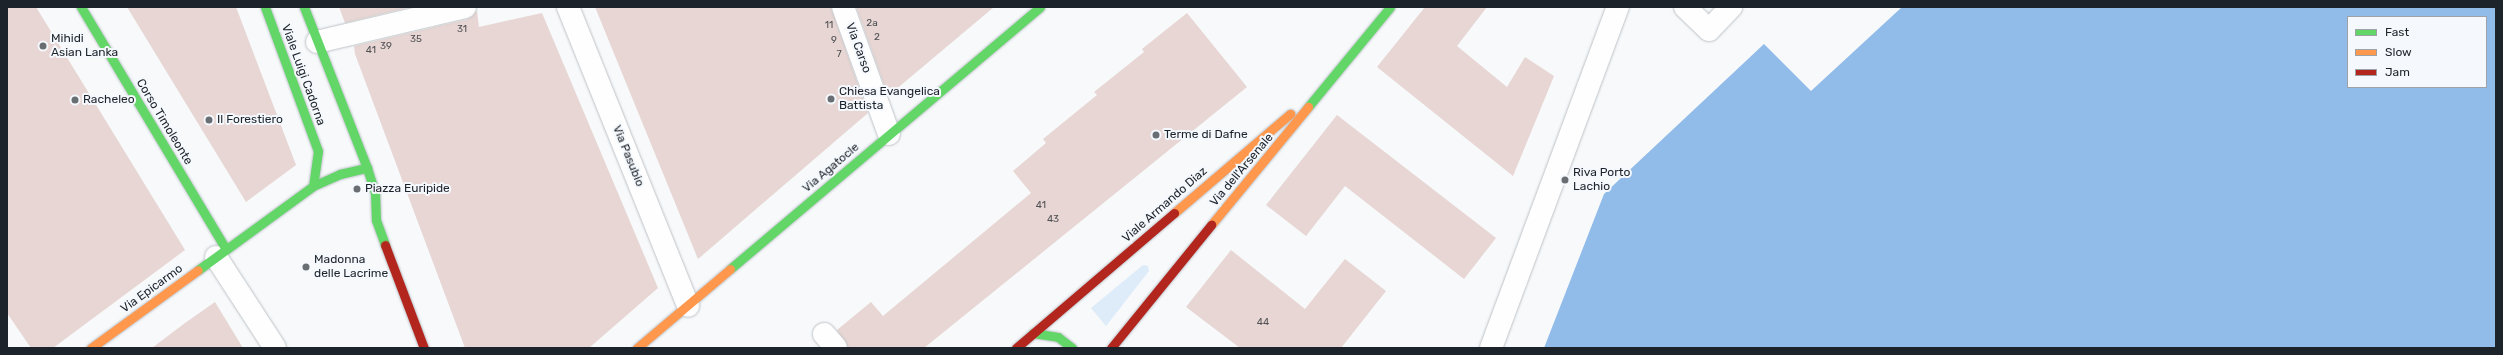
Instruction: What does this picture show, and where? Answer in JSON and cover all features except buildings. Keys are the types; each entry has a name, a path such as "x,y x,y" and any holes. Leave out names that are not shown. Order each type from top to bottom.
{"street":[{"name":"Corso Timoleonte","path":"81,7 221,253"},
{"name":"Viale Luigi Cadorna","path":"265,7 318,152 318,168 313,186"},
{"name":"Viale Luigi Cadorna","path":"304,7 367,168 375,192 376,220 424,348"},
{"path":"317,42 465,7"},
{"name":"Via Pasubio","path":"568,7 688,306"},
{"name":"Via Carso","path":"843,7 889,134"},
{"name":"Via Agatocle","path":"638,348 1040,7"},
{"name":"Via dell'Arsenale","path":"1111,348 1329,78 1390,7"},
{"path":"1491,348 1618,7"},
{"path":"1685,7 1709,30 1731,7"},
{"name":"Viale Armando Diaz","path":"1016,348 1329,78"},
{"name":"Via Epicarmo","path":"91,348 313,186 340,174 367,168"},
{"path":"221,253 275,348"},
{"path":"1033,333 1058,337 1072,348"}],"shaded area":[{"path":"1143,265 1148,266 1149,271 1106,326 1091,308"}],"water":[{"path":"1902,7 2496,7 2496,348 1544,348 1604,194 1764,44 1811,91"}],"traffic: fast":[{"path":"81,7 226,249"},
{"path":"265,7 318,151 313,186"},
{"path":"304,7 367,168 375,192 376,220 385,245"},
{"path":"730,269 1040,7"},
{"path":"1308,107 1390,7"},
{"path":"198,270 313,186 340,174 367,168"},
{"path":"1033,333 1058,337 1072,348"}],"traffic: slow":[{"path":"1211,225 1308,107"},
{"path":"1174,213 1290,114"},
{"path":"637,348 730,269"},
{"path":"91,348 198,270"}],"traffic: jam":[{"path":"1016,348 1174,213"},
{"path":"1111,348 1211,225"},
{"path":"385,245 424,348"}],"place":[{"name":"Mihidi Asian Lanka","path":"43,46"},
{"name":"Chiesa Evangelica Battista","path":"831,99"},
{"name":"Racheleo","path":"75,100"},
{"name":"Il Forestiero","path":"209,120"},
{"name":"Terme di Dafne","path":"1156,135"},
{"name":"Riva Porto Lachio","path":"1565,180"},
{"name":"Piazza Euripide","path":"357,189"},
{"name":"Madonna delle Lacrime","path":"306,267"}]}
